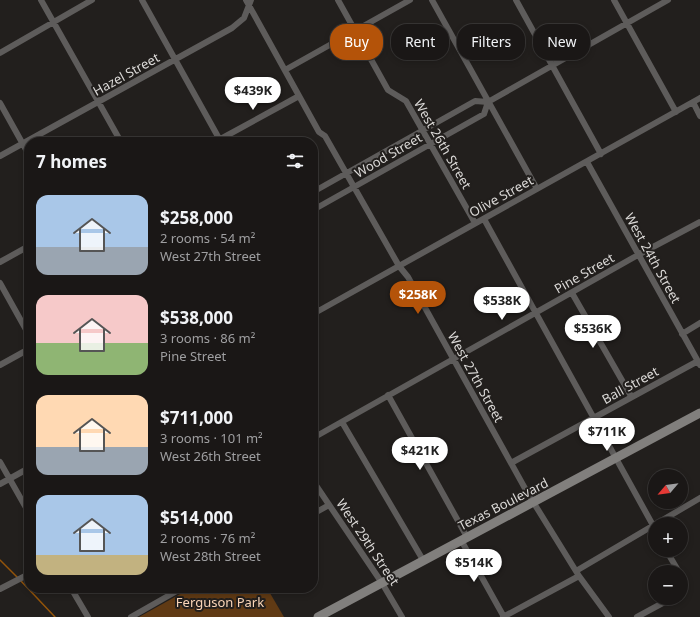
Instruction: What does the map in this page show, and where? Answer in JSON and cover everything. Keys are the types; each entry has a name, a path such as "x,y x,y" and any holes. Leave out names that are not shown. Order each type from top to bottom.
{"main road":[{"name":"Texas Boulevard","path":"318,617 700,413"}],"street":[{"path":"42,0 118,137"},
{"path":"0,53 92,0"},
{"path":"142,0 217,137"},
{"name":"West 26th Street","path":"338,0 351,24"},
{"path":"367,24 410,0"},
{"path":"432,0 537,190"},
{"path":"516,0 601,154"},
{"path":"614,0 676,112"},
{"name":"Wood Street","path":"318,189 476,101 488,102 668,0"},
{"name":"Hazel Street","path":"35,137 232,28 244,18 248,2"},
{"name":"West 27th Street","path":"248,2 319,132 324,136 399,266 408,277 534,503 577,574 608,617"},
{"path":"285,70 330,45"},
{"name":"West 26th Street","path":"371,60 388,90 406,101 475,223"},
{"path":"226,137 299,96"},
{"name":"Olive Street","path":"318,310 537,190 700,98"},
{"name":"Wood Street","path":"318,207 484,114 488,102"},
{"path":"692,102 700,116"},
{"path":"0,103 23,144"},
{"name":"Hazel Street","path":"0,156 23,144"},
{"name":"West 24th Street","path":"586,162 699,363"},
{"path":"484,219 648,517"},
{"name":"Pine Street","path":"318,435 638,255 700,222"},
{"path":"0,262 24,249"},
{"path":"0,283 24,326"},
{"path":"572,293 631,396"},
{"path":"682,334 700,324"},
{"path":"0,365 24,352"},
{"name":"Ball Street","path":"511,463 631,396 699,363"},
{"path":"388,396 464,539 503,617 648,531"},
{"path":"342,422 423,560"},
{"path":"0,462 24,504"},
{"path":"0,484 24,471"},
{"name":"West 29th Street","path":"318,488 382,583 402,617"},
{"path":"670,517 700,498"},
{"path":"318,511 329,505"},
{"path":"0,589 24,576"},
{"path":"74,593 88,617"},
{"path":"132,617 169,593"},
{"path":"637,617 659,605"}],"green space":[{"name":"Ferguson Park","path":"182,593 270,593 284,617 139,617"}],"waterway":[{"path":"0,560 18,578"},
{"path":"21,581 24,584"},
{"path":"32,593 55,617"}]}
